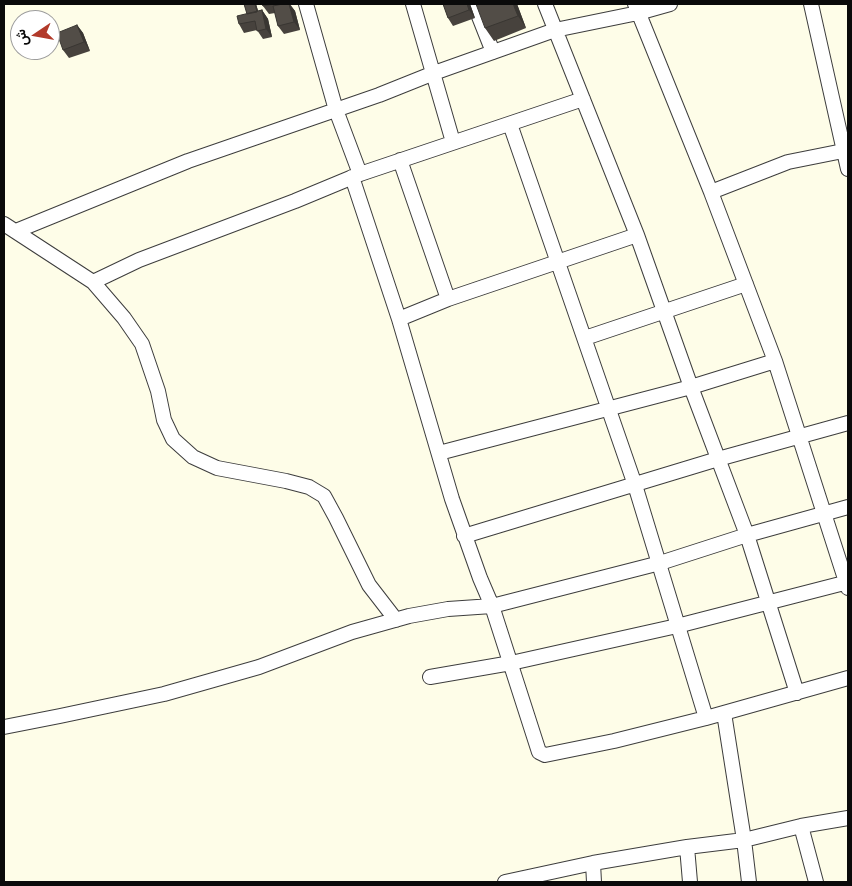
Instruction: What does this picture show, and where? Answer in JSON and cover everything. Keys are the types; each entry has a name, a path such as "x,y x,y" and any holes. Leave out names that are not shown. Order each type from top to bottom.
{"street":[{"path":"306,4 398,320 464,536 512,663 537,749 542,755 614,741 706,718 848,678"},
{"path":"413,4 453,142"},
{"path":"474,4 493,52"},
{"path":"545,4 637,235 691,387 747,535 796,693"},
{"path":"10,227 555,30 636,8 670,4"},
{"path":"811,4 846,150 848,169"},
{"path":"430,678 512,663 677,626 768,601 848,584 775,361 711,192 636,8"},
{"path":"93,282 139,260 295,201 356,175 583,99"},
{"path":"510,124 636,484 706,718"},
{"path":"711,192 788,162 846,150"},
{"path":"400,160 448,300"},
{"path":"10,227 93,282 124,318 142,344 158,391 164,420 173,439 193,457 217,468 309,487 324,496 369,585 396,620"},
{"path":"398,320 558,260 637,235"},
{"path":"585,338 746,284"},
{"path":"438,452 691,387 775,361"},
{"path":"464,536 718,459 848,423"},
{"path":"4,726 164,694 259,667 352,632 448,609 492,606 660,563 747,535 848,507"},
{"path":"724,713 749,882"},
{"path":"509,882 593,863 687,847 744,840 801,826 848,818"},
{"path":"801,826 816,882"},
{"path":"687,847 690,882"},
{"path":"593,863 594,882"}],"building":[{"path":"244,4 255,4 257,12 247,14"},
{"path":"289,4 294,22 278,26 273,6"},
{"path":"443,4 467,4 469,10 448,18"},
{"path":"476,4 513,4 518,16 485,28"},
{"path":"262,10 266,29 257,31 255,21 239,24 237,16"},
{"path":"77,25 84,42 63,50 60,42 60,32"}]}
